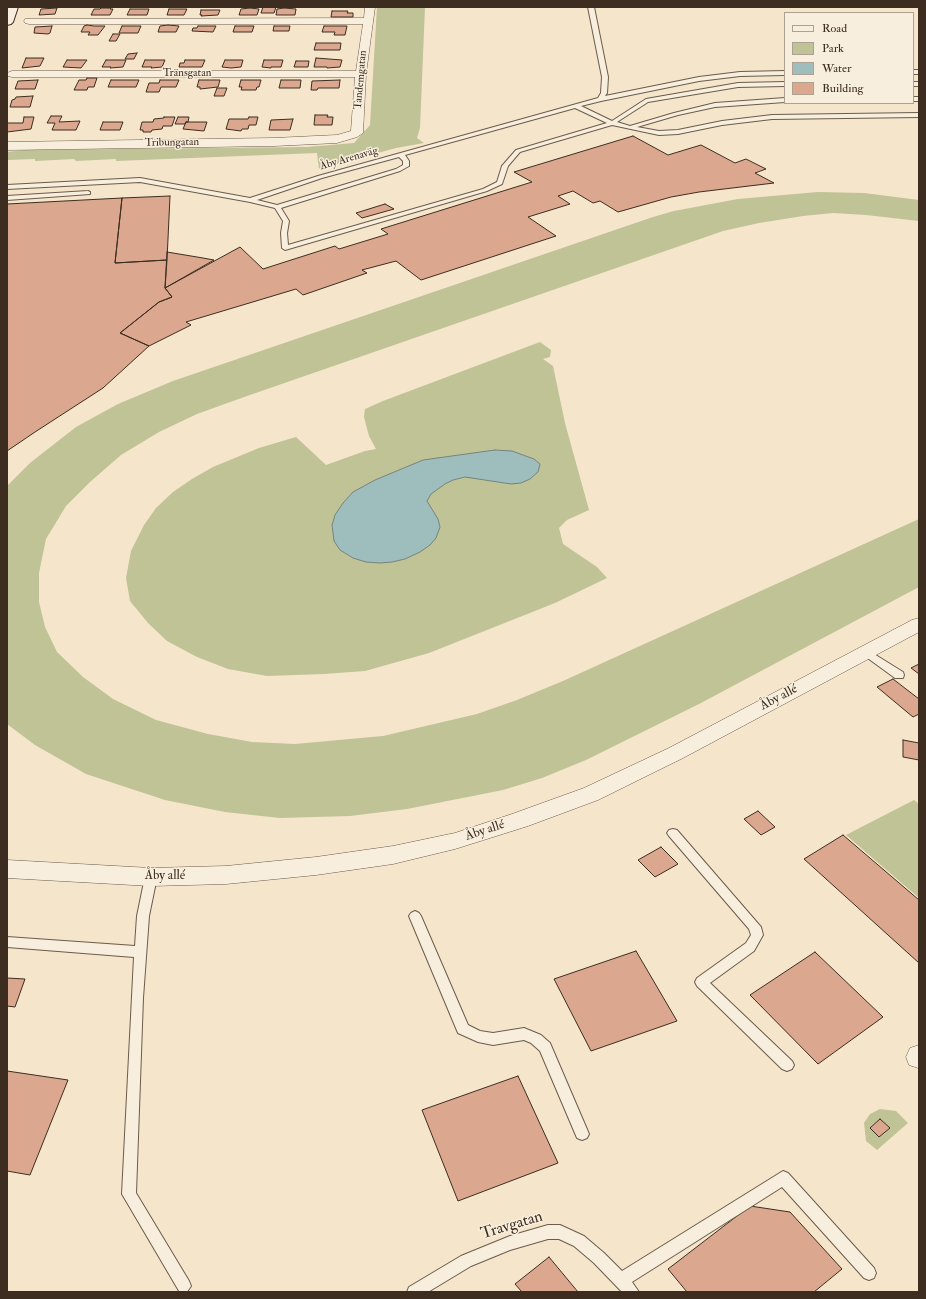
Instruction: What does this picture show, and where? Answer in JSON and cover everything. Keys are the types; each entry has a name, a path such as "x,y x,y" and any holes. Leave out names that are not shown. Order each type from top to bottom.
{"street":[{"path":"7,22 12,7"},
{"name":"Tandemgatan","path":"337,139 356,133 361,74 370,7"},
{"path":"30,21 368,21"},
{"name":"Tränsgatan","path":"12,74 361,74"},
{"name":"Tribungatan","path":"7,146 274,142 337,139"},
{"name":"Åby allé","path":"7,869 152,877 226,875 316,866 393,855 455,841 520,820 591,794 676,753 919,624"}],"lane":[{"path":"591,7 605,77 604,93 600,99"},
{"name":"Åby Arenaväg","path":"7,187 140,180 250,200 320,177 600,99 699,79 740,74 784,73"},
{"path":"277,207 286,221 284,233 285,248 485,190 500,183 505,166 518,151 612,123 646,101 738,85 784,84"},
{"path":"630,128 676,114 714,106 755,101 784,100"},
{"path":"576,106 612,123 658,133 678,132 722,123 772,117 919,115"},
{"path":"250,200 277,207 398,170 406,166 406,161 401,155"},
{"path":"7,198 88,193"},
{"path":"866,652 899,675"},
{"path":"673,834 755,927 757,935 750,947 701,982 787,1065"},
{"path":"152,877 143,916 140,952 129,1194 184,1286"},
{"path":"415,916 462,1029 478,1036 493,1039 524,1034 536,1039 546,1047 582,1134"},
{"path":"7,942 140,952"},
{"path":"622,1280 783,1178 869,1273"},
{"name":"Travgatan","path":"414,1292 466,1261 510,1242 548,1232 560,1232 579,1241 622,1280 632,1292"}],"green space":[{"path":"377,7 425,7 420,128 417,138 424,143 396,148 319,169 317,153 116,161 116,159 76,161 74,159 35,161 35,159 7,160 7,152 23,150 307,147 354,143 370,125"},
{"path":"818,192 864,193 919,200 919,221 833,213 759,223 723,231 247,396 197,414 159,432 121,455 90,482 66,506 46,539 39,573 39,602 45,627 57,652 83,677 113,699 156,720 208,734 252,742 295,744 383,736 477,714 517,700 563,681 919,519 919,587 699,704 586,760 542,778 503,790 407,809 350,816 280,818 225,812 165,800 86,774 35,745 7,724 7,486 30,463 76,427 118,404 173,381 653,217 674,211 738,199"},
{"path":"540,342 551,350 550,357 543,359 553,366 565,423 589,510 567,520 559,528 563,544 597,567 607,578 555,603 429,653 365,671 324,674 267,676 228,669 197,657 167,641 148,623 130,601 126,578 131,551 144,525 156,508 173,492 192,479 213,467 259,448 296,437 326,465 365,451 376,449 369,436 364,417 365,409"},
{"path":"914,800 919,804 919,898 846,835"},
{"path":"880,1109 896,1111 908,1123 877,1150 866,1141 864,1123 870,1114","holes":["880,1119 889,1128 879,1137 870,1128"]}],"water":[{"path":"495,450 512,451 534,459 540,464 538,472 530,479 521,483 511,484 465,477 445,484 431,494 427,501 438,519 440,527 436,538 430,545 420,552 405,559 392,562 366,562 353,558 340,550 334,541 332,525 335,515 353,492 375,480 423,460"}],"building":[{"path":"263,7 276,7 274,13 261,13"},
{"path":"57,8 55,14 39,15 41,9"},
{"path":"94,9 113,9 110,15 91,15"},
{"path":"130,9 149,9 147,15 127,15"},
{"path":"169,9 187,9 184,15 167,15"},
{"path":"241,9 259,9 257,15 239,15"},
{"path":"277,9 296,9 295,15 276,15"},
{"path":"201,10 220,10 218,15 201,16"},
{"path":"332,11 348,11 347,13 353,13 353,17 331,17"},
{"path":"52,26 50,33 48,34 34,33 35,27"},
{"path":"84,26 105,26 98,35 88,35 90,32 81,32"},
{"path":"122,26 141,26 138,33 119,33"},
{"path":"160,26 179,26 176,32 158,32"},
{"path":"198,26 216,26 213,32 192,31 193,28 197,28"},
{"path":"235,26 254,26 252,32 233,32"},
{"path":"274,26 290,26 289,31 273,31"},
{"path":"324,26 347,26 345,35 334,35 335,32 322,32"},
{"path":"113,34 120,34 116,41 109,41"},
{"path":"316,43 341,43 340,50 314,50"},
{"path":"137,53 134,59 125,59 128,54"},
{"path":"26,58 44,58 40,66 22,68"},
{"path":"316,58 342,60 340,67 314,67"},
{"path":"67,60 87,60 81,68 63,67"},
{"path":"106,60 126,60 123,67 102,67"},
{"path":"145,60 165,60 162,67 151,68 152,67 142,67"},
{"path":"185,60 205,60 202,67 179,67 180,63 184,63"},
{"path":"225,60 243,60 241,67 231,68 222,67"},
{"path":"264,60 283,60 281,67 271,68 262,67"},
{"path":"296,61 309,61 308,67 294,67"},
{"path":"87,78 97,78 94,87 88,87 87,90 74,90 79,80 86,80"},
{"path":"38,80 35,89 15,89 18,81"},
{"path":"111,80 139,80 136,87 108,87"},
{"path":"160,80 179,80 176,87 161,87 159,92 146,92 149,83 159,83"},
{"path":"199,80 220,80 218,87 200,89 200,87 197,87"},
{"path":"241,80 261,80 259,87 257,87 256,90 241,90 242,87 239,87"},
{"path":"281,80 301,80 300,88 279,88"},
{"path":"340,80 339,88 318,88 317,90 311,90 312,81"},
{"path":"217,88 227,88 224,96 214,96"},
{"path":"33,96 30,107 10,107 12,100 16,97"},
{"path":"315,115 328,115 327,117 333,117 332,125 314,125"},
{"path":"51,116 62,116 59,122 80,121 76,130 52,130 55,123 47,123"},
{"path":"24,117 34,117 31,129 7,132 7,123 23,123"},
{"path":"175,117 172,126 163,126 162,129 152,130 151,132 143,132 143,130 140,130 142,122 153,122 154,119"},
{"path":"178,117 189,117 188,122 185,124 175,124"},
{"path":"249,117 258,117 256,125 249,125 248,129 242,129 241,131 226,129 229,119 248,119"},
{"path":"293,119 290,130 269,130 271,120"},
{"path":"103,122 123,122 120,130 100,130"},
{"path":"186,122 207,122 204,131 183,129"},
{"path":"633,136 668,155 701,145 735,163 746,159 766,169 755,173 774,183 671,197 618,212 600,201 593,203 573,191 558,196 570,204 528,217 556,236 421,280 396,261 362,270 367,273 303,295 296,289 186,322 191,325 149,346 120,333 159,302 172,297 165,288 240,247 263,269 335,246 339,249 388,234 381,229 532,182 514,172"},
{"path":"170,196 167,260 115,263 122,198"},
{"path":"122,198 115,263 167,260 165,288 172,297 159,302 120,333 149,346 103,388 7,451 7,204"},
{"path":"385,204 394,209 362,218 356,213"},
{"path":"167,252 203,258 214,260 165,288"},
{"path":"919,664 919,674 911,668"},
{"path":"893,679 919,699 919,714 913,717 877,687"},
{"path":"903,740 919,743 919,760 903,757"},
{"path":"758,811 775,827 761,835 744,819"},
{"path":"843,835 919,900 919,963 804,859"},
{"path":"661,847 678,864 655,877 638,860"},
{"path":"636,951 677,1021 591,1051 554,979"},
{"path":"815,952 883,1017 818,1064 750,995"},
{"path":"7,978 25,979 15,1007 7,1006"},
{"path":"7,1071 68,1080 30,1175 7,1171"},
{"path":"518,1076 558,1163 458,1201 422,1110"},
{"path":"880,1119 890,1128 879,1137 870,1128"},
{"path":"750,1206 790,1212 842,1269 814,1292 687,1292 668,1269"},
{"path":"549,1257 578,1292 522,1292 515,1284"}]}
